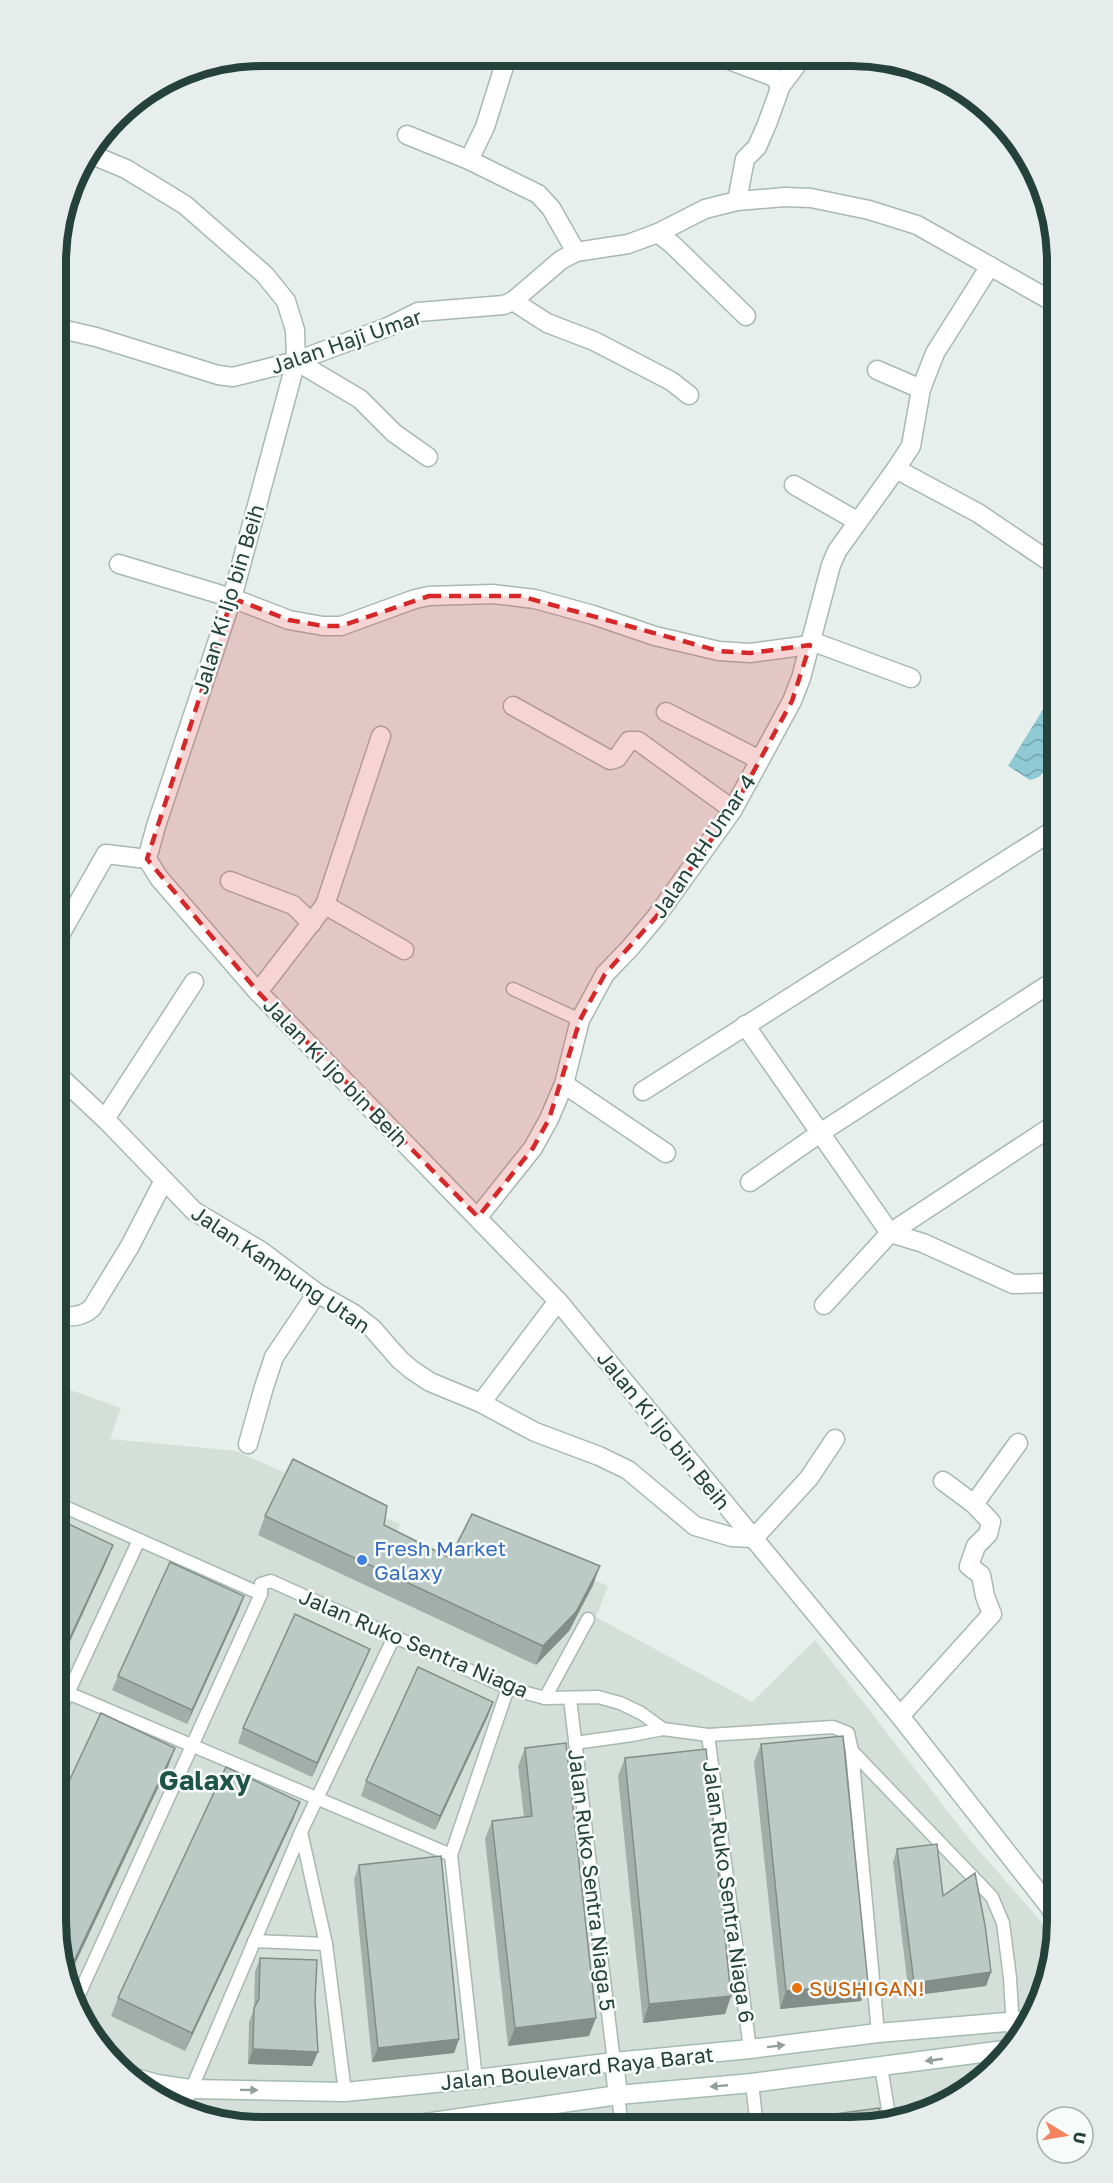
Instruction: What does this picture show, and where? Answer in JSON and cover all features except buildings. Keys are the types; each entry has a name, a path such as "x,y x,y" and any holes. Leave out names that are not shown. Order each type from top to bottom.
{"street":[{"path":"469,160 485,127 504,66"},
{"path":"745,66 774,77 780,87"},
{"path":"737,201 744,159 760,140 780,87 796,66"},
{"path":"407,135 529,188 545,200 576,252"},
{"name":"Jalan Ki Ijo bin Beih","path":"97,157 126,169 184,205 265,275 286,301 295,330 296,361 232,598 147,859 159,878 258,992 558,1302 900,1716 1047,1903"},
{"path":"689,395 671,381 642,365 594,341 548,323 513,302 561,260 576,252 628,244 657,234 705,209 737,201 785,196 811,198 891,215 917,225 1047,298"},
{"path":"657,234 673,245 746,316"},
{"name":"Jalan RH Umar 4","path":"478,1217 533,1148 549,1119 564,1084 580,1020 605,974 656,917 732,811 760,760 792,700 837,551 897,469 911,446 921,389 942,340 990,266"},
{"name":"Jalan Haji Umar","path":"66,330 96,337 218,375 233,377 296,361 388,327 418,312 496,306 513,302"},
{"path":"296,361 360,399 394,433 428,456"},
{"path":"877,370 921,389"},
{"path":"897,469 978,513 1046,559"},
{"path":"794,485 857,521"},
{"path":"119,564 232,598 289,620 323,626 341,626 408,601 429,596 493,594 520,596 593,615 655,636 720,651 750,653 811,643 911,678"},
{"path":"513,706 610,760 617,758 629,741 638,741 732,811"},
{"path":"666,712 760,760"},
{"path":"258,992 325,905 381,736"},
{"path":"643,1091 745,1025 1047,839"},
{"path":"66,924 106,854 147,859"},
{"path":"230,881 293,905 312,923"},
{"path":"325,905 404,950"},
{"path":"105,1119 194,982"},
{"path":"750,1182 820,1133 1047,985"},
{"path":"745,1025 890,1233 923,1243 1013,1284 1047,1283"},
{"name":"Jalan Kampung Utan","path":"66,1083 105,1119 194,1211 261,1251 317,1293 354,1314 372,1328 400,1359 430,1382 481,1403 535,1432 600,1456 628,1470 695,1526 732,1537 753,1539"},
{"path":"564,1084 666,1153"},
{"path":"824,1305 890,1233 1047,1130"},
{"path":"66,1317 84,1315 92,1308 130,1246 164,1180"},
{"path":"248,1444 274,1357 317,1293"},
{"path":"481,1403 558,1302"},
{"path":"753,1539 809,1478 835,1439"},
{"path":"974,1504 1018,1443"},
{"path":"900,1716 992,1614 985,1596 981,1575 969,1566 976,1546 988,1534 991,1522 974,1504 943,1481"},
{"name":"Jalan Boulevard Raya Barat","path":"152,2083 190,2089 345,2092 750,2049 878,2033 1019,2021"},
{"path":"963,2025 969,2055"},
{"name":"Jalan Boulevard Raya Barat","path":"500,2117 618,2095 752,2083 998,2050"},
{"path":"614,2062 618,2095"}],"lane":[{"path":"513,988 580,1020"},
{"path":"66,1507 261,1594 80,1993"},
{"path":"66,1697 139,1540"},
{"name":"Jalan Ruko Sentra Niaga","path":"261,1594 261,1584 271,1581 508,1688 545,1698 598,1697 620,1703 641,1713 663,1729 708,1735 833,1726 848,1733 852,1751"},
{"path":"545,1698 588,1619"},
{"path":"186,2101 301,1832 394,1637"},
{"path":"476,2079 451,1855 508,1688"},
{"path":"68,1693 451,1855"},
{"name":"Jalan Ruko Sentra Niaga 5","path":"570,1699 614,2062"},
{"path":"575,1743 663,1729"},
{"name":"Jalan Ruko Sentra Niaga 6","path":"708,1735 750,2049"},
{"path":"852,1751 992,1898 1003,1923 1021,2019"},
{"path":"852,1751 878,2033"},
{"path":"301,1832 326,1944 345,2092"},
{"path":"254,1941 326,1944"},
{"path":"881,2067 889,2113"},
{"path":"752,2083 756,2117"},
{"path":"618,2095 621,2117"}],"highlighted area":[{"path":"429,596 520,596 719,651 750,653 810,645 792,701 732,811 656,917 605,974 580,1020 549,1119 533,1148 478,1217 258,992 147,859 232,598 289,620 323,626 341,626"}],"shaded area":[{"path":"66,1389 121,1408 110,1439 236,1451 400,1524 390,1549 440,1572 466,1524 608,1586 596,1617 752,1702 815,1640 970,1840 1047,1928 1043,1959 1037,1984 1027,2008 990,2060 960,2084 914,2107 876,2115 851,2117 262,2117 211,2110 164,2091 123,2060 99,2030 76,1984 66,1934"}],"water":[{"path":"1047,706 1047,764 1043,773 1030,780 1008,766"}],"place":[{"name":"Fresh Market Galaxy","path":"362,1560"},
{"name":"SUSHIGAN!","path":"797,1988"}],"district":[{"name":"Galaxy","path":"205,1780"}]}
